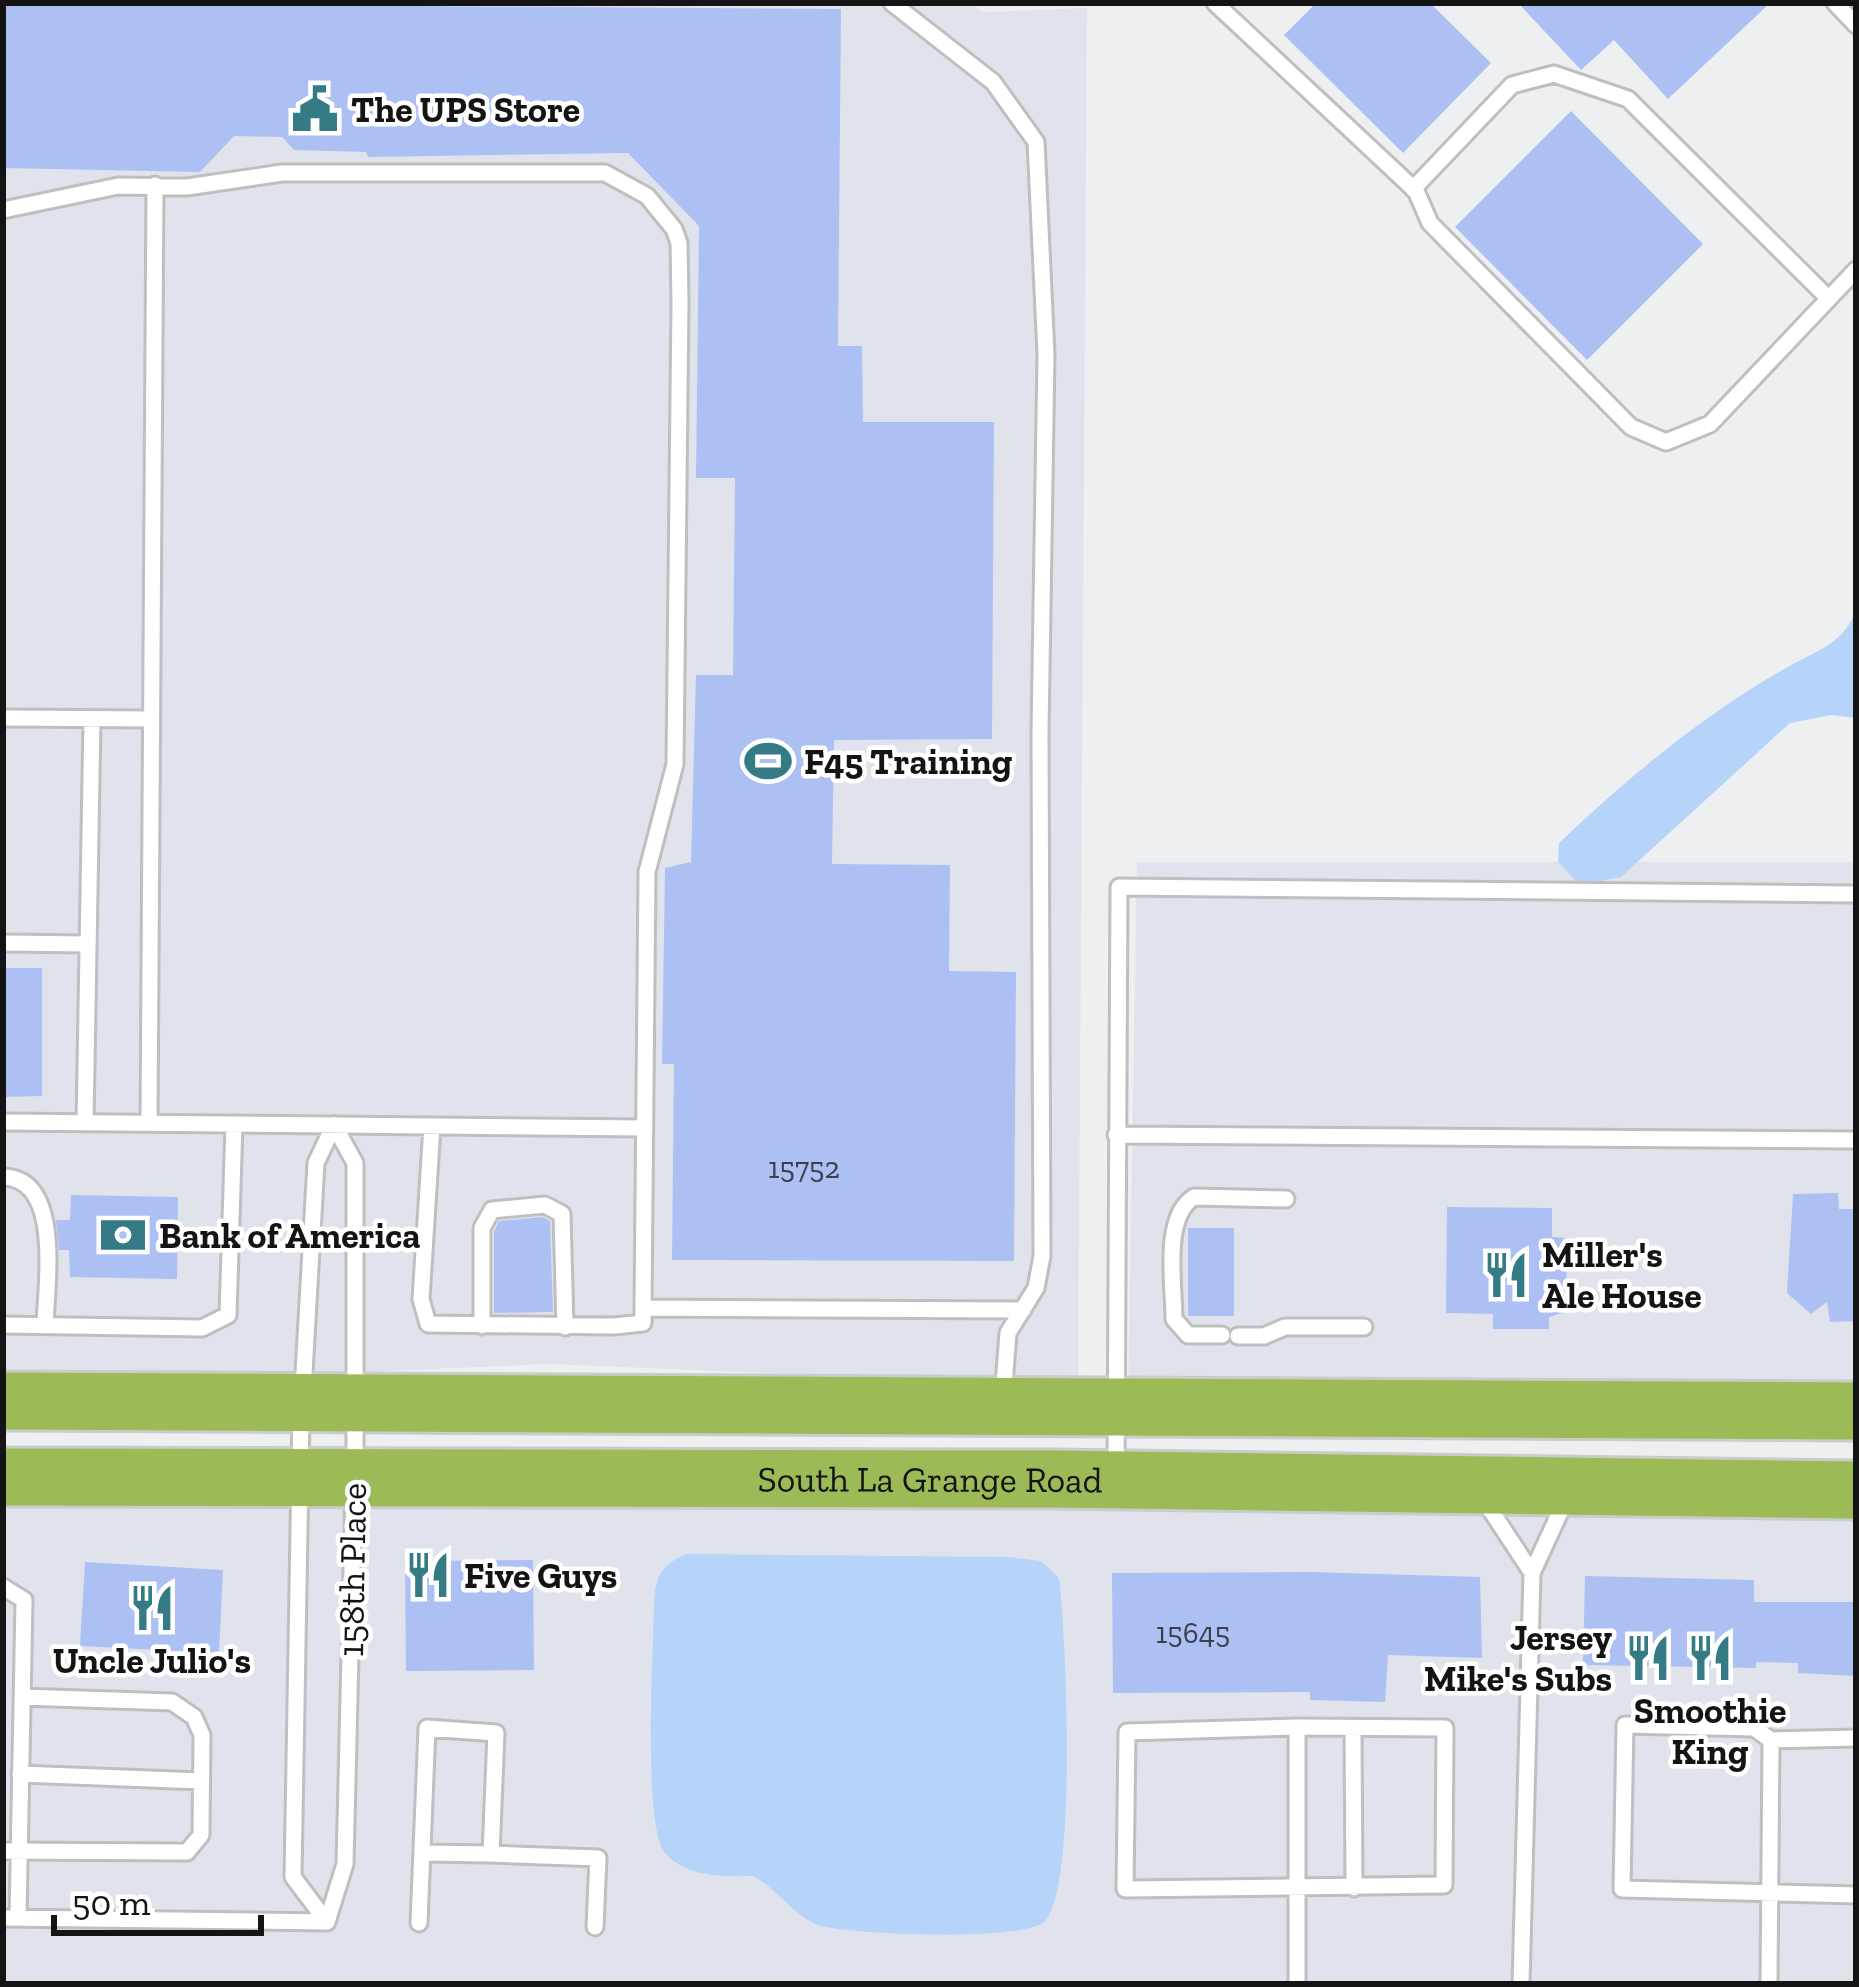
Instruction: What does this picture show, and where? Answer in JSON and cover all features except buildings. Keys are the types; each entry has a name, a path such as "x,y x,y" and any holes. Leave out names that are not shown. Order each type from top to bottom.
{"highway":[{"name":"South La Grange Road","path":"3,1401 1856,1411"},
{"name":"South La Grange Road","path":"3,1478 1116,1480 1856,1490"}],"lane":[{"path":"892,3 992,82 1036,142 1046,354 1040,734 1042,1256 1036,1288 1008,1334 1003,1407"},
{"path":"1215,3 1413,188 1430,223 1631,427 1666,442 1710,424 1856,270"},
{"path":"1835,3 1856,26"},
{"path":"1413,188 1512,85 1554,74 1628,99 1828,298"},
{"path":"3,210 118,185 322,172 605,173 646,196 674,229 680,260 675,764 646,872 643,1323 565,1327 428,1324 421,1299 432,1126"},
{"path":"149,1124 155,185"},
{"path":"3,718 151,719"},
{"path":"85,1123 92,718"},
{"path":"1116,1480 1119,887 1856,894"},
{"path":"3,944 88,944"},
{"path":"3,1122 645,1127"},
{"path":"3,1325 202,1328 228,1315 234,1124"},
{"name":"158th Place","path":"327,1922 293,1877 330,1401 356,1163 334,1125"},
{"name":"158th Place","path":"327,1922 345,1864 327,1479 330,1401 316,1163 334,1125"},
{"path":"1116,1135 1856,1140"},
{"path":"3,1178 14,1178 34,1191 47,1218 45,1325"},
{"path":"1286,1199 1193,1197 1181,1205 1175,1220 1174,1319 1188,1335 1264,1336 1285,1327 1364,1327"},
{"path":"482,1326 482,1228 492,1210 545,1205 562,1214 565,1327"},
{"path":"643,1308 1023,1310"},
{"path":"1474,1485 1532,1573"},
{"path":"1521,1984 1532,1573 1572,1486"},
{"path":"3,1587 24,1600 20,1774 11,1851 10,1918 327,1922"},
{"path":"11,1851 187,1852 201,1835 202,1735 194,1718 172,1702 22,1697"},
{"path":"1856,1738 1771,1740 1754,1728 1625,1725 1622,1888 1856,1895"},
{"path":"1297,1727 1297,1984"},
{"path":"419,1923 427,1728 496,1733 491,1854"},
{"path":"1353,1728 1354,1888"},
{"path":"1353,1728 1445,1728 1444,1885 1125,1889 1127,1732 1353,1728"},
{"path":"1769,1984 1771,1740"},
{"path":"20,1774 201,1781"},
{"path":"422,1853 598,1858 595,1927"}],"shaded area":[{"path":"3,3 972,3 982,12 1087,8 1078,1386 551,1364 233,1377 3,1377"},
{"path":"1137,862 1856,862 1856,1394 1128,1399"},
{"path":"3,1484 1856,1497 1856,1984 3,1984"}],"water":[{"path":"1856,610 1856,718 1831,715 1790,723 1621,877 1580,885 1558,862 1559,843 1643,768 1731,702 1831,643"},
{"path":"687,1554 1008,1557 1041,1561 1059,1578 1066,1814 1055,1900 1044,1922 971,1934 835,1929 810,1921 753,1876 694,1871 665,1853 658,1836 651,1773 654,1600 662,1571"}],"place":[{"name":"The UPS Store","path":"315,109"},
{"name":"F45 Training","path":"768,761"},
{"name":"Bank of America","path":"123,1235"},
{"name":"Miller's Ale House","path":"1506,1275"},
{"name":"Five Guys","path":"428,1575"},
{"name":"Uncle Julio's","path":"152,1608"},
{"name":"Jersey Mike's Subs","path":"1648,1658"},
{"name":"Smoothie King","path":"1710,1658"}]}
